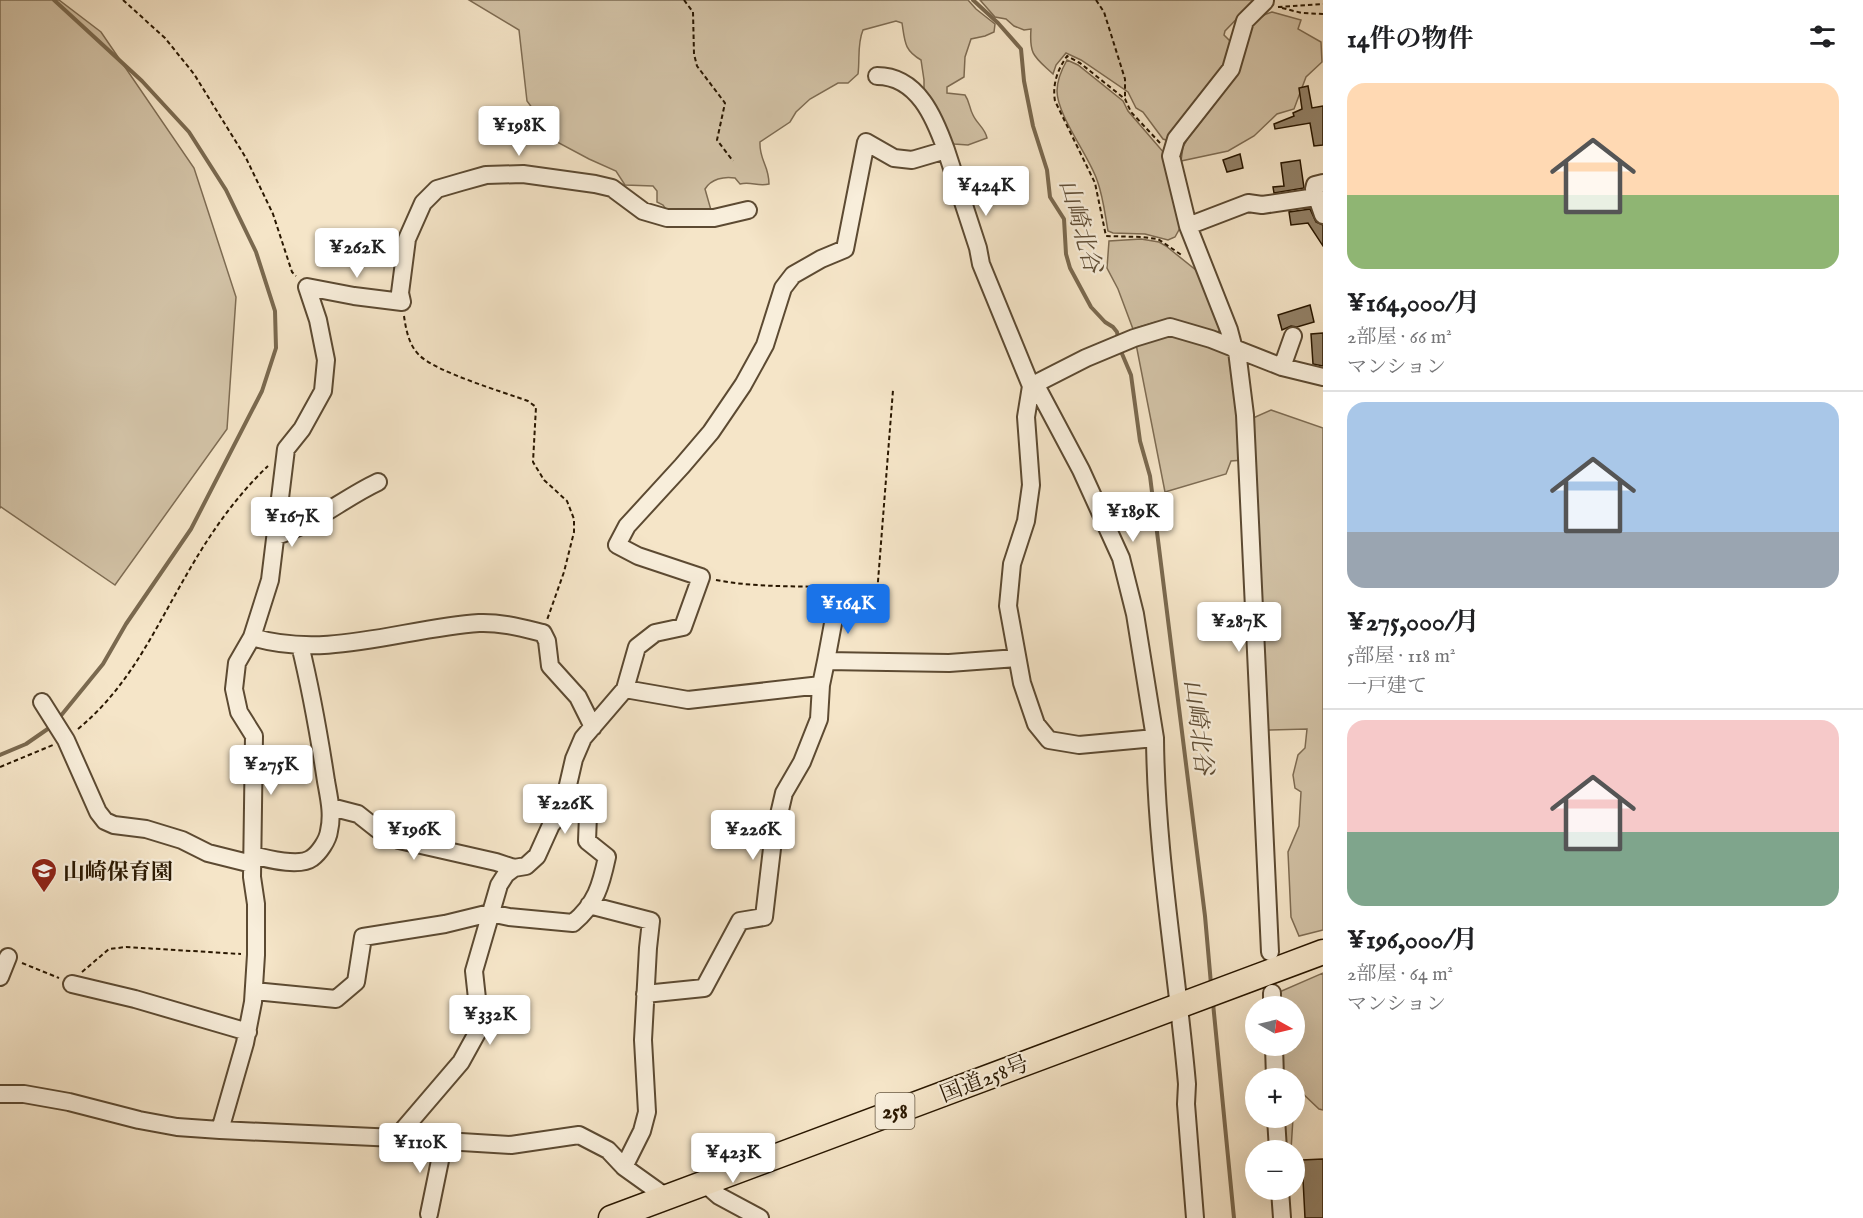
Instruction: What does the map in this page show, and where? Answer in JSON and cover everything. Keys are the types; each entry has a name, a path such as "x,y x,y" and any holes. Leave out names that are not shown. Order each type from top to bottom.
{"highway":[{"name":"国道258号","path":"611,1218 1323,952"}],"street":[{"path":"1270,952 1245,415 1235,350 1188,226 1171,156 1176,140 1231,69 1245,21 1272,4"},
{"path":"877,76 892,78 921,97 932,114 946,150 978,248 981,264 1031,386 1026,417 1031,485 1026,521 1012,564 1008,606 1022,683 1036,724 1049,740 1079,745 1155,738"},
{"path":"396,1138 461,1062 477,1033 479,1017 474,971 499,885 506,874 514,868 526,866 537,856 551,825 562,811 574,759 583,738 626,689 638,647 655,633 682,627 701,577 638,556 617,544 627,526 711,432 743,385 765,345 783,288 793,275 845,249 866,142 894,158 912,160 946,150"},
{"path":"220,1130 248,1032 256,955 253,860 254,736 239,712 234,689 237,663 252,637 270,580 286,449 302,429 323,391 326,360 318,320 308,287 402,302 400,293 407,239 423,203 436,189 486,175 523,174 612,188 643,211 667,218 714,218 748,210"},
{"path":"1188,226 1248,203 1262,205 1319,190 1323,215"},
{"path":"1031,386 1086,358 1134,338 1170,327 1211,339 1282,367 1323,377"},
{"path":"1282,367 1293,336"},
{"path":"1031,386 1039,391 1070,450 1121,558 1135,614 1155,738 1156,785 1184,1003 1186,1104 1195,1218"},
{"path":"276,536 301,528 353,494 378,482"},
{"path":"645,994 704,988 740,921 764,917 773,840 784,793 802,762 819,718 821,685 837,602"},
{"path":"252,637 273,643 300,645 347,644 480,623 508,625 543,633 547,641 550,666 578,697 593,726"},
{"path":"42,702 66,740 98,812 105,821 114,825 146,829 182,840 208,852 253,860 296,862 311,859 321,848 329,833 331,807 320,736 300,645"},
{"path":"826,661 950,663 1017,658"},
{"path":"626,689 688,700 776,692 821,685"},
{"path":"254,991 336,999 356,982 363,937 445,924 490,913 573,923 582,915 601,886 607,857 587,841 588,815 564,804"},
{"path":"331,807 358,814 377,829 399,840 514,868"},
{"path":"589,905 651,921 643,1040 647,1112 642,1131 624,1167"},
{"path":"0,977 8,957"},
{"path":"72,984 135,999 248,1032"},
{"path":"0,1094 24,1094 69,1102 177,1127 511,1146 579,1135 608,1150 624,1167 666,1197"},
{"path":"429,1214 444,1141"},
{"path":"704,1183 743,1214 760,1218"},
{"path":"1281,1200 1282,1218"}],"path":[{"path":"123,0 165,38 194,74 246,158 273,214 292,272 308,287"},
{"path":"684,0 693,12 694,54 697,66 725,103 717,140 734,161"},
{"path":"1096,0 1104,12 1125,79 1125,99 1131,112 1160,143 1173,149"},
{"path":"1272,4 1323,4"},
{"path":"1272,4 1302,14 1323,14"},
{"path":"1125,99 1080,63 1067,56 1060,66 1056,78 1055,100 1095,183 1106,236 1142,237 1164,242 1207,273"},
{"path":"402,302 407,336 419,355 435,366 528,401 536,407 533,462 544,480 567,501 574,519 574,532 564,572 543,633"},
{"path":"701,577 746,585 826,587 837,602 877,594 893,390"},
{"path":"0,767 66,740 100,711 122,684 221,518 251,483 286,449"},
{"path":"8,957 72,984 95,959 109,949 126,946 256,955"}],"shaded area":[{"path":"0,0 59,0 101,32 194,168 236,297 227,429 115,585 0,508"},
{"path":"469,0 968,0 995,24 994,32 971,39 965,57 964,77 947,87 947,93 965,95 973,115 985,131 987,138 968,145 954,144 943,131 924,94 921,60 908,49 902,23 896,21 863,30 859,46 858,74 848,83 838,83 810,99 796,112 790,122 760,142 769,184 740,184 735,178 727,177 718,179 705,189 711,210 670,215 663,205 657,202 657,191 653,186 625,185 616,171 557,142 527,101 519,30"},
{"path":"980,0 1255,0 1225,31 1224,35 1232,43 1227,64 1169,141 1163,139 1143,112 1136,108 1128,92 1081,60 1066,53 1056,65 1053,74 1032,51 1031,29 1024,30 1014,26 1006,19 995,17"},
{"path":"1272,12 1301,20 1298,29 1321,42 1322,62 1306,77 1294,109 1277,114 1254,136 1228,151 1181,161 1183,147 1188,138 1216,103 1235,72 1249,31 1262,16"},
{"path":"1067,60 1078,65 1123,101 1128,111 1165,154 1180,228 1175,237 1168,240 1145,234 1108,231 1097,180 1058,101 1058,83"},
{"path":"1141,239 1159,242 1166,246 1202,275 1220,329 1216,337 1175,321 1156,322 1133,329 1118,289 1107,268 1109,241"},
{"path":"1167,334 1227,352 1233,359 1243,460 1231,461 1226,474 1165,492 1136,344"},
{"path":"1271,410 1323,428 1323,930 1299,936 1291,917 1288,852 1299,826 1301,792 1295,788 1293,775 1298,755 1305,748 1307,729 1268,730 1253,418"},
{"path":"1323,973 1323,1110 1305,1096 1305,1068 1280,1068 1279,1056 1305,1056 1305,996 1277,996 1277,993"},
{"path":"1282,1128 1292,1128 1292,1140 1283,1140"}],"building":[{"path":"1308,86 1312,108 1323,106 1323,145 1314,146 1310,123 1275,129 1274,124 1294,116 1293,113 1302,109 1299,88"},
{"path":"1240,154 1243,168 1227,172 1223,160"},
{"path":"1300,160 1304,188 1274,193 1273,187 1284,186 1281,163"},
{"path":"1310,209 1316,222 1323,225 1323,246 1308,223 1291,225 1289,212"},
{"path":"1310,305 1314,322 1282,330 1278,315"},
{"path":"1323,333 1323,366 1313,364 1311,334"},
{"path":"1323,1159 1323,1218 1305,1218 1305,1160"}],"waterway":[{"path":"54,0 142,81 189,132 226,190 256,252 275,311 276,348 262,391 191,529 126,624 103,664 59,718"},
{"name":"山崎北谷","path":"973,0 1021,49 1024,81 1033,126 1047,170 1050,197 1064,219 1066,254 1070,268 1091,307 1113,327 1118,338"},
{"name":"山崎北谷","path":"1120,349 1131,375 1140,441 1150,476 1205,916 1211,984"},
{"path":"0,755 26,744 52,726"},
{"name":"山崎北谷","path":"1213,1003 1234,1218"}],"place":[{"name":"山崎保育園","path":"44,894"}]}
